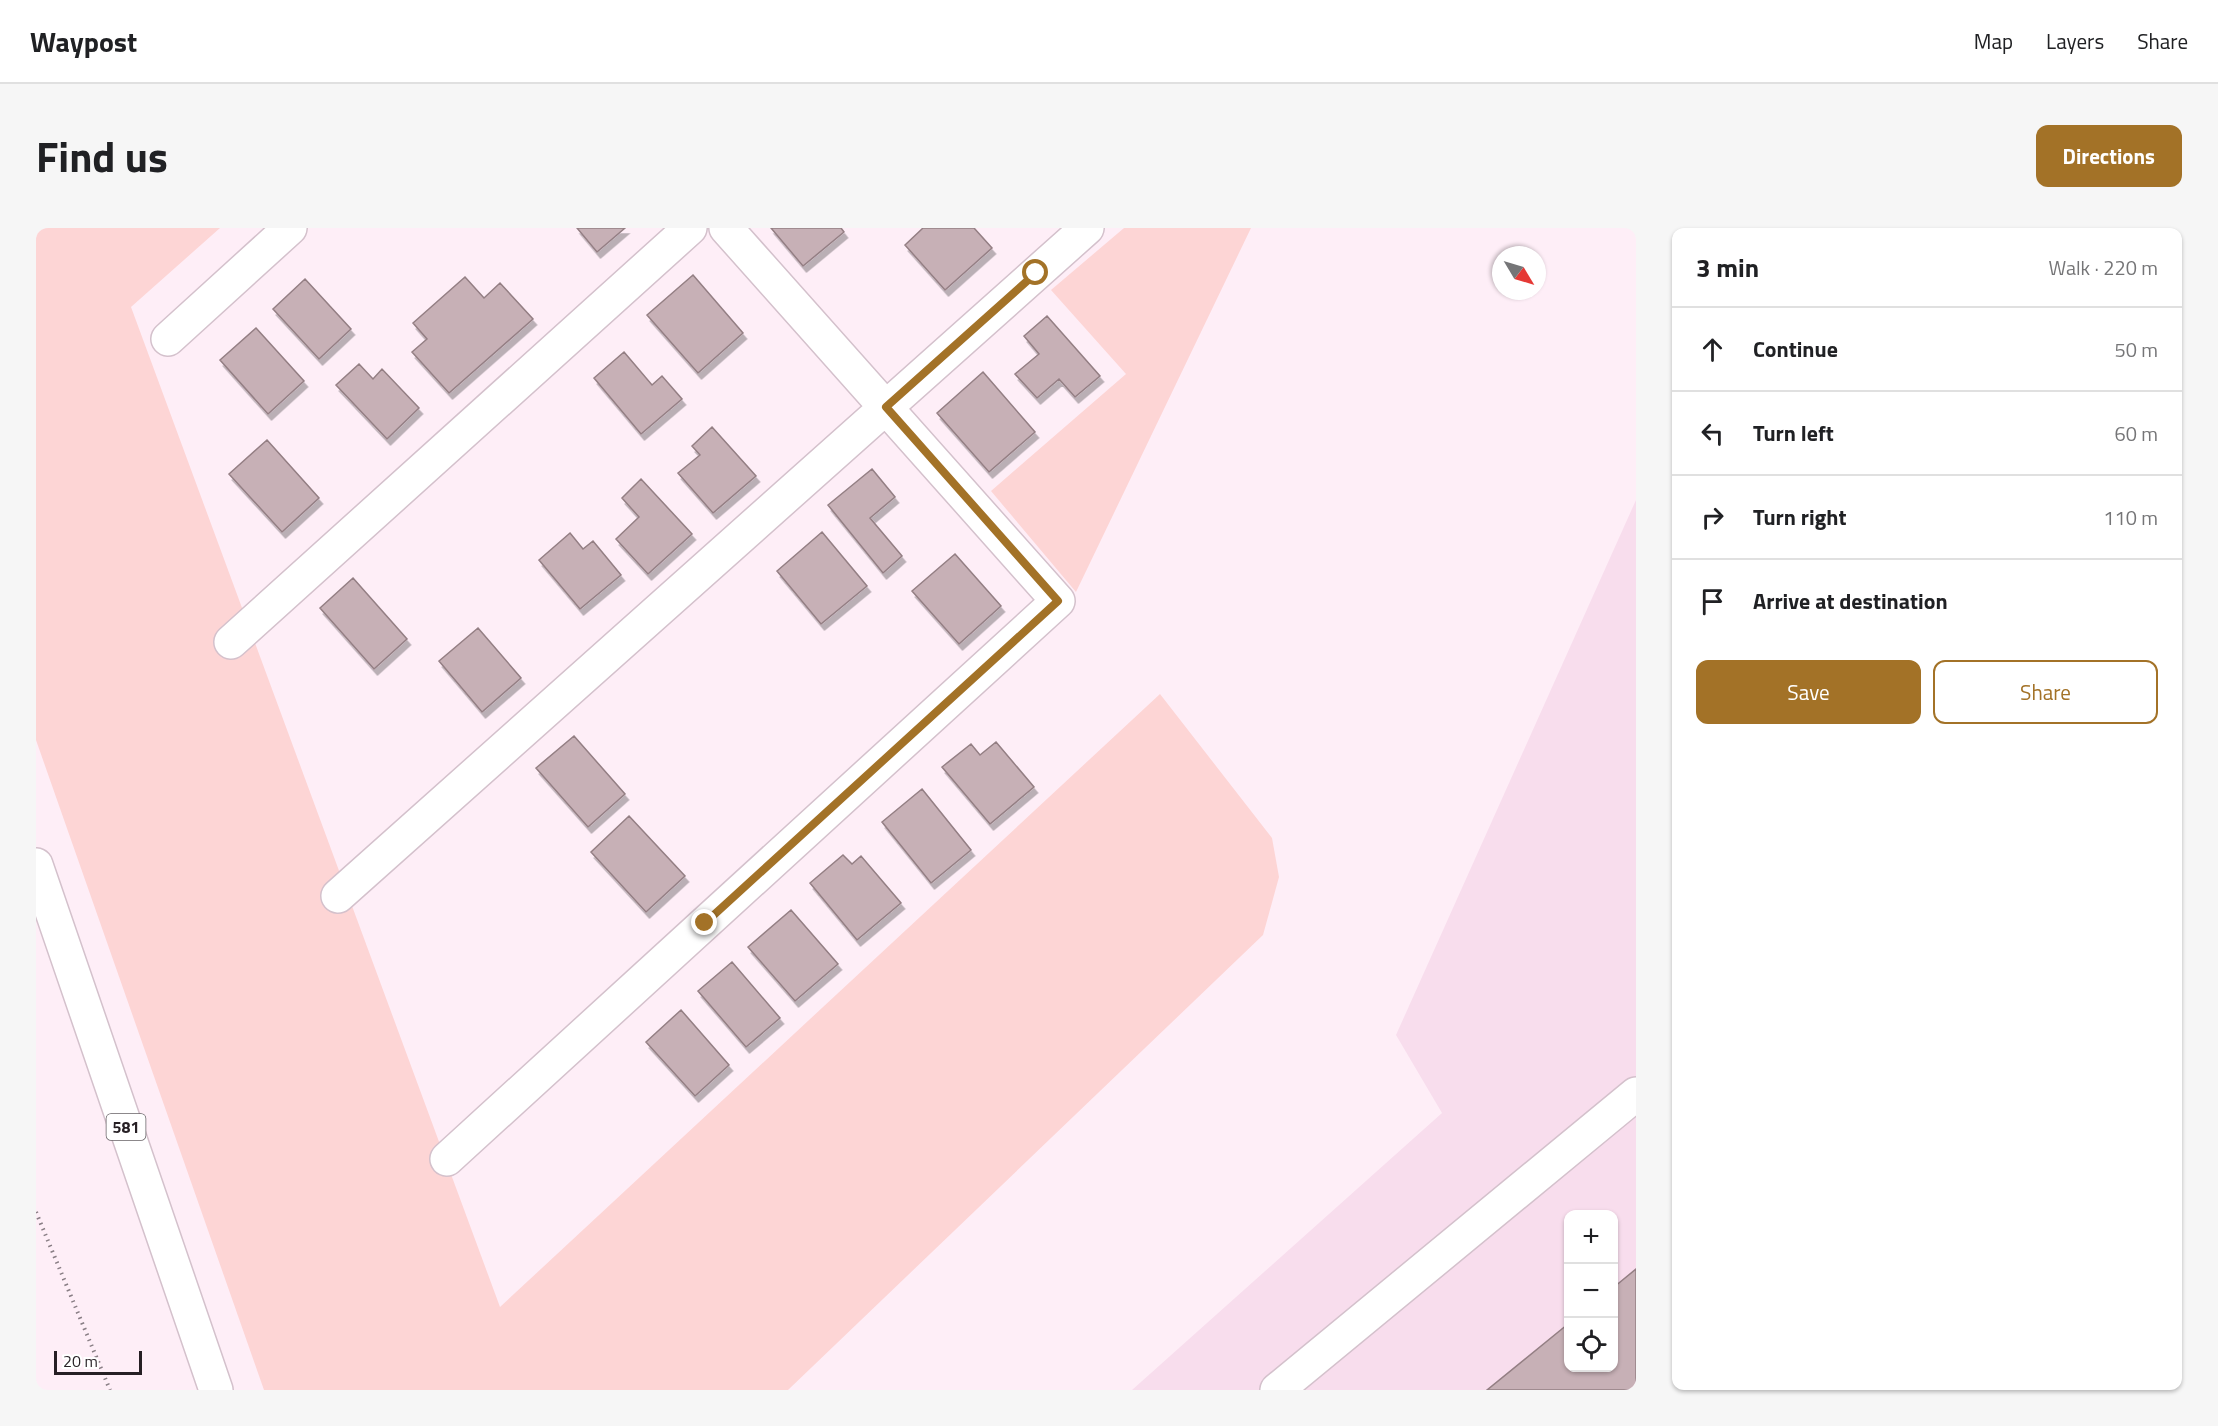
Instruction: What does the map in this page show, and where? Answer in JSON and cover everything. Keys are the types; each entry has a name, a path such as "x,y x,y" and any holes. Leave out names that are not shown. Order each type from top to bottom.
{"street":[{"path":"168,339 290,228"},
{"path":"231,642 690,228"},
{"path":"447,1159 1058,601 726,228"},
{"path":"338,896 1087,228"},
{"name":"581","path":"36,865 216,1390"},
{"path":"1277,1390 1636,1094"}],"path":[{"path":"36,1212 110,1390"}],"shaded area":[{"path":"36,228 220,228 131,307 500,1307 1160,694 1272,838 1279,877 1263,935 788,1390 264,1390 36,740"},
{"path":"1124,228 1251,228 1076,592 991,491 1126,374 1051,290"},
{"path":"1636,500 1636,1390 1132,1390 1442,1113 1396,1035"}],"building":[{"path":"577,228 625,228 597,252"},
{"path":"771,228 841,228 844,232 803,266"},
{"path":"923,228 974,228 992,248 945,290 905,245"},
{"path":"693,275 743,333 698,373 647,315"},
{"path":"465,277 484,298 500,283 533,319 449,393 412,352 427,339 413,323"},
{"path":"305,279 351,329 319,359 273,309"},
{"path":"1047,316 1100,376 1075,397 1059,379 1037,398 1015,374 1039,354 1024,336"},
{"path":"256,328 304,381 268,414 220,360"},
{"path":"624,352 652,385 662,376 682,399 641,434 594,378"},
{"path":"359,364 373,379 382,369 419,408 387,439 336,385"},
{"path":"983,372 1035,432 989,472 937,413"},
{"path":"712,427 756,476 713,513 678,473 700,455 692,446"},
{"path":"267,440 319,498 282,532 229,474"},
{"path":"872,469 895,497 870,518 902,556 883,573 828,505"},
{"path":"641,479 692,534 648,574 616,539 639,517 622,498"},
{"path":"822,532 867,586 821,624 777,571"},
{"path":"570,533 583,549 593,541 621,575 580,609 539,560"},
{"path":"955,554 1001,606 959,644 912,591"},
{"path":"353,578 407,639 374,669 320,608"},
{"path":"478,628 521,678 482,712 439,661"},
{"path":"574,736 625,794 588,827 536,768"},
{"path":"996,742 1034,787 990,824 942,767 971,744 980,755"},
{"path":"922,789 971,850 931,883 882,822"},
{"path":"629,816 685,876 646,912 591,852"},
{"path":"843,855 852,864 861,856 901,903 857,940 810,883"},
{"path":"791,910 838,964 795,1001 748,947"},
{"path":"732,962 780,1018 746,1047 698,991"},
{"path":"681,1010 729,1065 695,1096 646,1042"},
{"path":"1636,1269 1636,1390 1487,1390 1564,1327 1564,1372 1618,1372 1618,1284"}],"route":[{"path":"705,923 1058,601 886,407 1036,273"}]}
